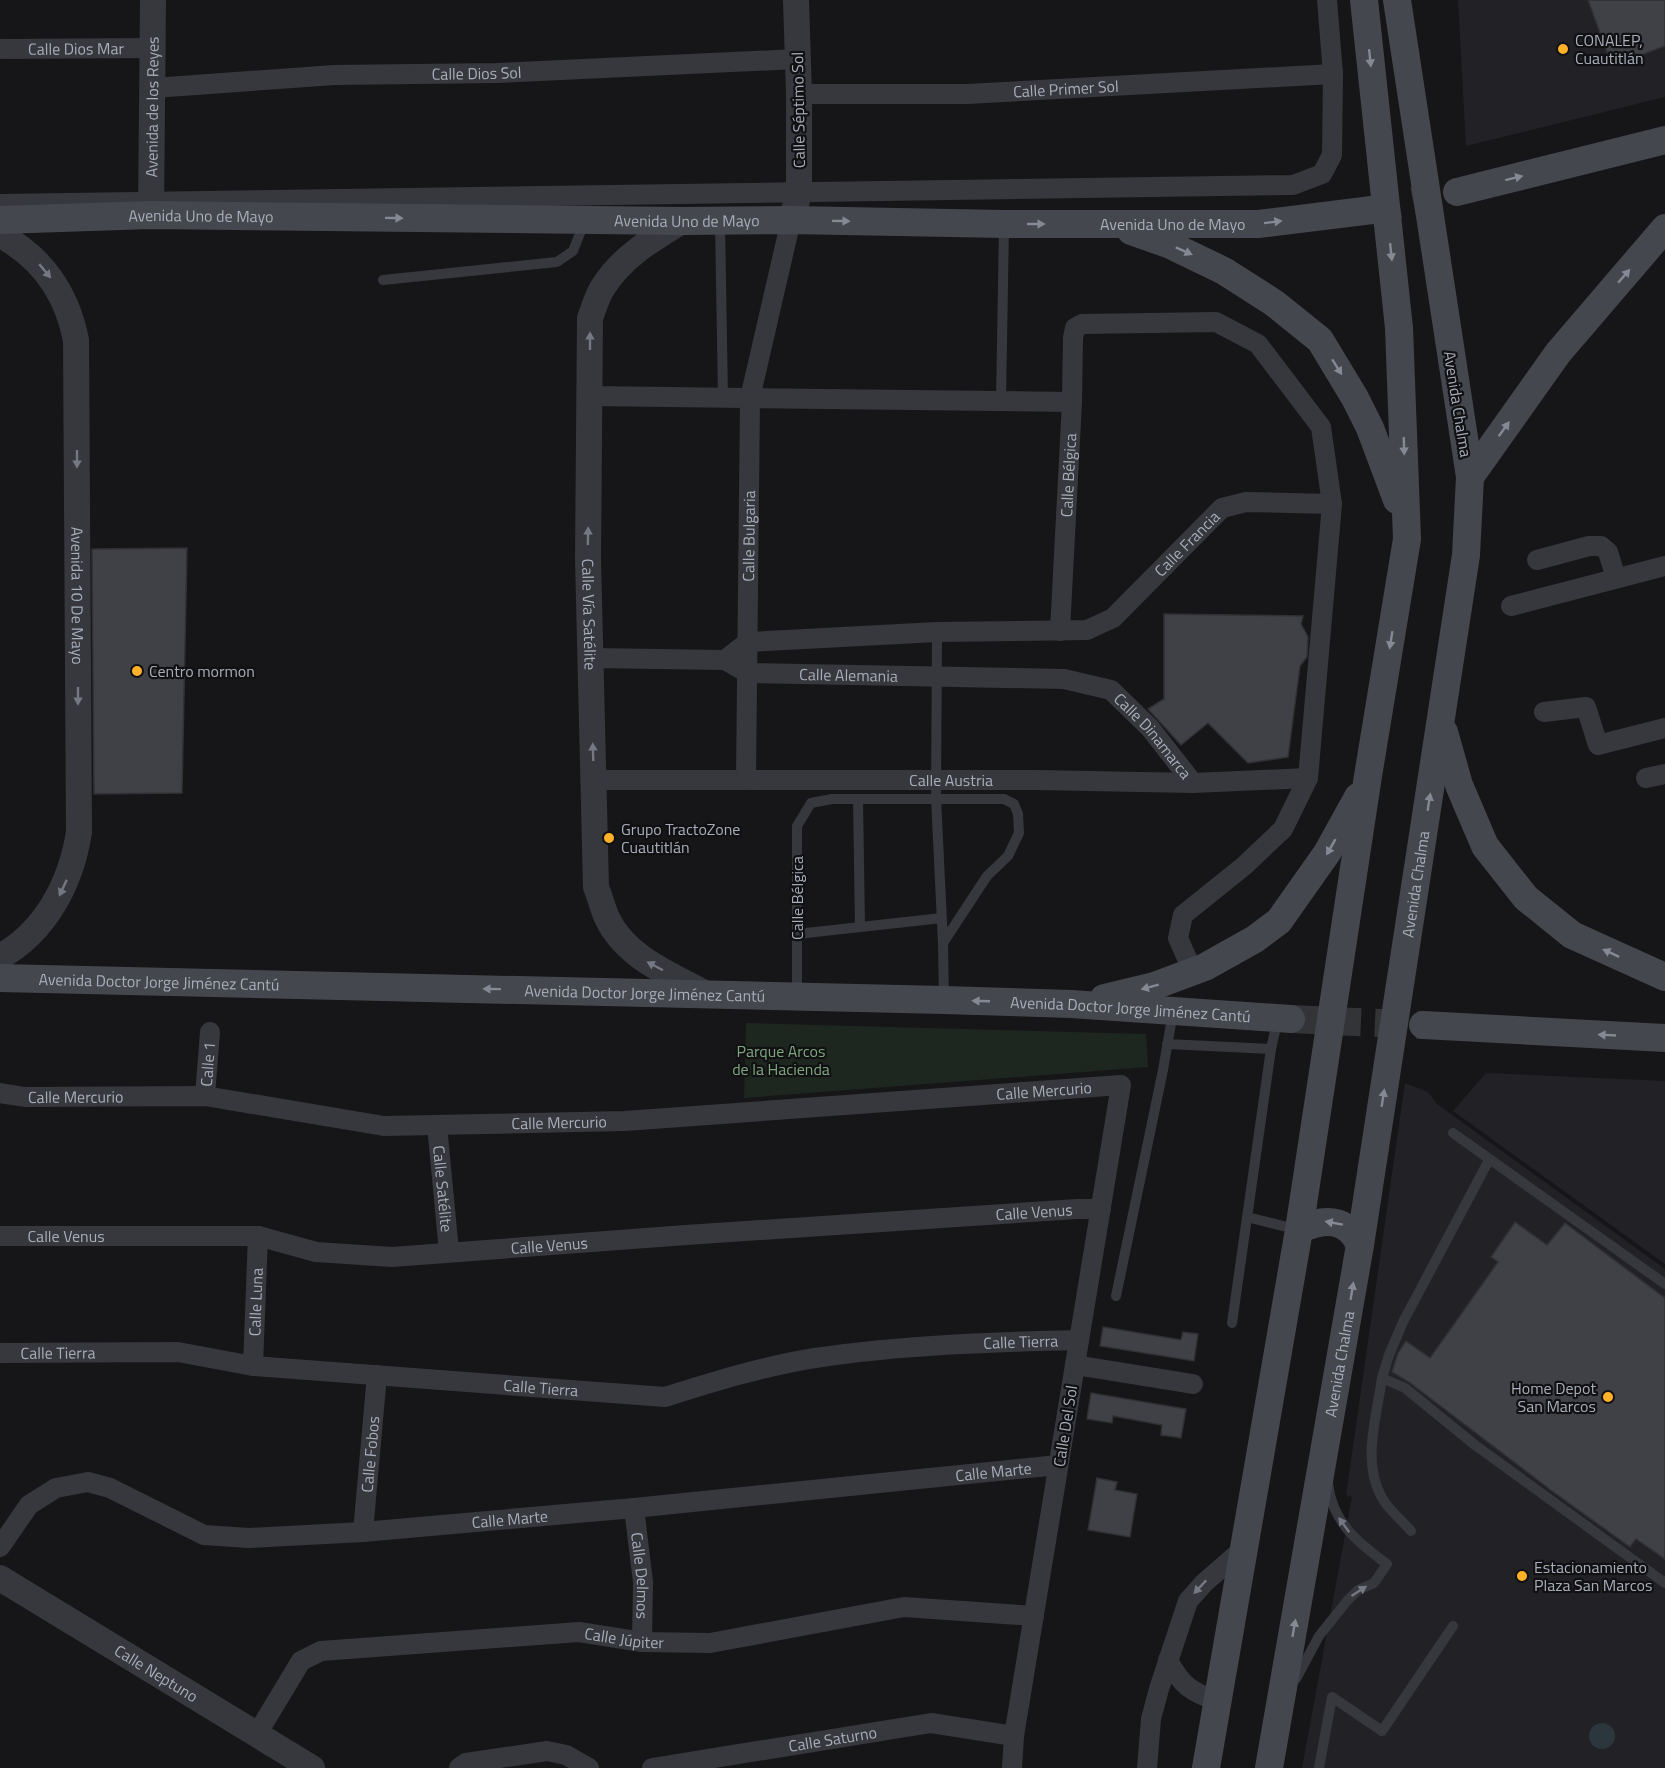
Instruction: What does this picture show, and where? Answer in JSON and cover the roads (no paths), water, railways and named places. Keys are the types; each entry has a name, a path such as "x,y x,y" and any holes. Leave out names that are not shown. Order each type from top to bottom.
{"main road":[{"path":"1206,1768 1299,1230 1368,776 1407,540 1399,328 1364,0"},
{"name":"Avenida Chalma","path":"1269,1768 1360,1245 1466,555 1470,477 1397,0"},
{"path":"1457,192 1665,140"},
{"name":"Avenida Uno de Mayo","path":"0,220 152,208 682,221 720,220 795,207 1004,224 1258,224 1372,210"},
{"path":"1109,224 1168,244 1224,271 1274,303 1320,340 1350,388 1370,428 1394,487 1407,540"},
{"path":"1470,477 1558,353 1665,228"},
{"path":"1441,722 1459,785 1485,846 1526,898 1572,934 1665,977"},
{"path":"1071,1004 1154,986 1193,972 1229,955 1279,921 1327,853 1368,776"},
{"name":"Avenida Doctor Jorge Jiménez Cantú","path":"0,978 1071,1004 1284,1019"},
{"path":"1423,1025 1665,1038"},
{"path":"1299,1230 1315,1222 1339,1224 1352,1231 1360,1245"}],"street":[{"name":"Avenida de los Reyes","path":"152,208 153,0"},
{"name":"Calle Séptimo Sol","path":"795,207 800,94 796,0"},
{"path":"0,204 152,208 795,207 1048,188 1293,185 1322,174 1332,155 1333,74 1327,0"},
{"name":"Calle Dios Mar","path":"0,49 153,48"},
{"name":"Calle Dios Sol","path":"153,88 334,75 497,73 798,59"},
{"name":"Calle Primer Sol","path":"800,94 967,94 1333,74"},
{"name":"Calle Bulgaria","path":"746,780 750,398 795,207"},
{"name":"Calle Vía Satélite","path":"682,221 630,257 602,289 590,318 588,559 596,887 608,919 625,943 644,961 706,994"},
{"name":"Avenida 10 De Mayo","path":"0,235 32,256 54,282 68,309 76,340 79,832 71,868 56,902 33,931 0,957"},
{"name":"Calle Bélgica","path":"1060,632 1072,402 1073,338 1075,328 1082,324 1216,322 1258,344 1321,427 1332,504"},
{"path":"589,396 1072,402"},
{"name":"Calle Francia","path":"748,642 937,632 1087,630 1113,618 1222,508 1246,502 1332,504"},
{"path":"1193,972 1178,938 1183,915 1244,866 1283,829 1308,778 1332,504"},
{"path":"1537,560 1589,546 1601,546 1608,552 1616,578"},
{"path":"1510,606 1665,566"},
{"path":"725,660 748,642"},
{"name":"Calle Alemania","path":"590,657 725,660 748,673 1064,679 1111,690"},
{"name":"Calle Dinamarca","path":"1111,690 1150,728 1193,783"},
{"path":"1544,712 1586,707 1599,745 1665,728"},
{"name":"Calle Austria","path":"594,780 746,780 936,789 1308,778"},
{"name":"Calle 1","path":"205,1096 210,1032"},
{"name":"Calle Mercurio","path":"0,1093 25,1097 205,1096 384,1126 625,1121 1121,1085"},
{"name":"Calle Del Sol","path":"1012,1768 1014,1736 1121,1085"},
{"name":"Calle Satélite","path":"437,1125 449,1252"},
{"name":"Calle Venus","path":"0,1236 258,1236 316,1252 392,1257 745,1231 1101,1209"},
{"name":"Calle Luna","path":"253,1366 258,1236"},
{"name":"Calle Tierra","path":"0,1353 178,1352 253,1366 664,1397 712,1382 814,1359 959,1343 1079,1340"},
{"path":"1075,1365 1193,1384"},
{"name":"Calle Fobos","path":"363,1532 377,1375"},
{"name":"Calle Marte","path":"0,1547 29,1505 56,1488 88,1482 110,1488 204,1535 249,1538 363,1532 634,1508 1058,1465"},
{"name":"Calle Delmos","path":"634,1508 644,1581 642,1642"},
{"path":"1147,1768 1151,1719 1188,1601 1204,1583 1244,1548"},
{"name":"Calle Neptuno","path":"0,1578 312,1768"},
{"name":"Calle Júpiter","path":"256,1734 301,1661 321,1651 579,1632 642,1642 710,1643 904,1607 1034,1616"},
{"path":"1168,1660 1175,1674 1185,1686 1197,1694 1217,1701"},
{"name":"Calle Saturno","path":"652,1768 931,1723 1014,1736"},
{"path":"459,1768 466,1763 547,1751 566,1755 589,1768"}],"lane":[{"path":"383,280 557,262 573,251 586,220"},
{"path":"720,220 723,398"},
{"path":"1001,401 1004,224"},
{"path":"937,632 936,789 944,1000"},
{"path":"860,927 858,799 936,789 1004,799 1014,804 1018,814 1019,833 1008,856 987,876 943,943"},
{"name":"Calle Bélgica","path":"797,996 797,825 811,803 832,799 858,799"},
{"path":"797,934 942,918"},
{"path":"1116,1296 1173,1012"},
{"path":"1232,1323 1271,1048 1284,1019"},
{"path":"1167,1044 1271,1048"},
{"path":"1453,1133 1665,1284"},
{"path":"1411,1531 1381,1497 1373,1474 1372,1447 1382,1378 1403,1322 1488,1160"},
{"path":"1247,1217 1299,1230"},
{"path":"1382,1378 1405,1388 1475,1445 1665,1583"},
{"path":"1276,1729 1299,1671 1319,1636 1347,1601 1358,1590 1374,1583 1384,1568 1360,1544 1337,1515 1329,1493 1325,1453"},
{"path":"1319,1768 1332,1697 1382,1731 1453,1626"}],"tunnel":[{"path":"1372,210 1457,192"},
{"path":"1291,1019 1423,1025"}],"place":[{"name":"CONALEP, Cuautitlán","path":"1563,49"},
{"name":"Centro mormon","path":"137,671"},
{"name":"Grupo TractoZone Cuautitlán","path":"609,838"},
{"name":"Home Depot San Marcos","path":"1608,1397"},
{"name":"Estacionamiento Plaza San Marcos","path":"1522,1576"}],"park label":[{"name":"Parque Arcos de la Hacienda","path":"781,1060"}]}
